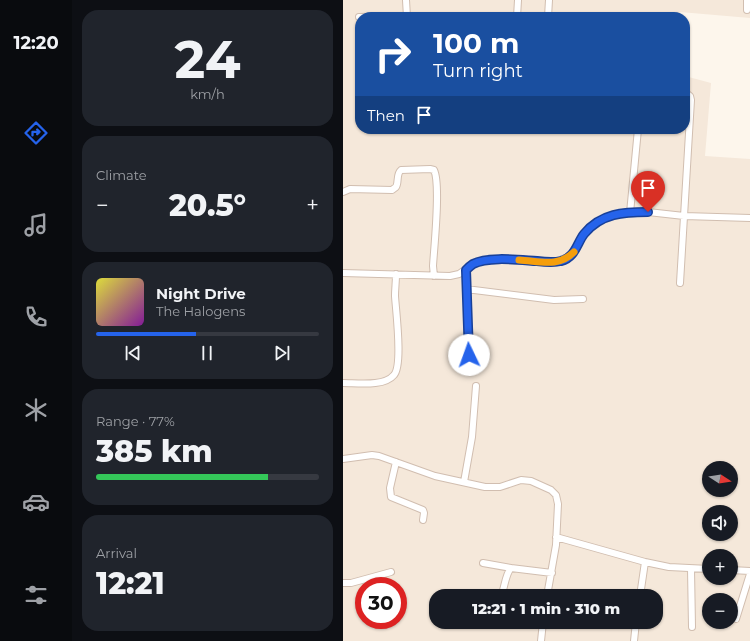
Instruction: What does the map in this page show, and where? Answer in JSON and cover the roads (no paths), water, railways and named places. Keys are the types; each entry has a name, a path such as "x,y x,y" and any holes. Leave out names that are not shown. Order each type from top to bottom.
{"street":[{"path":"406,0 407,12"},
{"path":"517,12 518,0"},
{"path":"548,12 549,0"},
{"path":"747,0 747,10"},
{"path":"690,96 690,117"},
{"path":"630,213 638,134"},
{"path":"680,283 689,134"},
{"path":"343,192 350,189 392,190 396,187 398,175 401,170 435,170 437,176 437,206 433,276"},
{"path":"343,273 450,276 459,274 473,264 483,261 507,259 553,262 562,261 574,252 584,234 595,223 611,215 648,212 684,216 750,218"},
{"path":"466,270 469,355"},
{"path":"343,383 382,382 394,375 397,369 398,349 395,296 396,274"},
{"path":"466,289 554,300 583,299"},
{"path":"464,482 471,437 476,386"},
{"path":"343,459 372,455 435,476 493,488 521,480 531,481 551,490 556,495 558,504 552,573 549,589"},
{"path":"396,462 390,488 391,497 423,510 423,520"},
{"path":"556,537 645,562 669,567 702,569"},
{"path":"641,589 645,562"},
{"path":"483,563 552,573"},
{"path":"504,589 507,574 511,568"},
{"path":"691,569 692,627"},
{"path":"738,570 750,571"},
{"path":"343,583 351,583 391,572"},
{"path":"738,613 750,574"},
{"path":"541,641 542,629"},
{"path":"635,641 636,629"}]}
